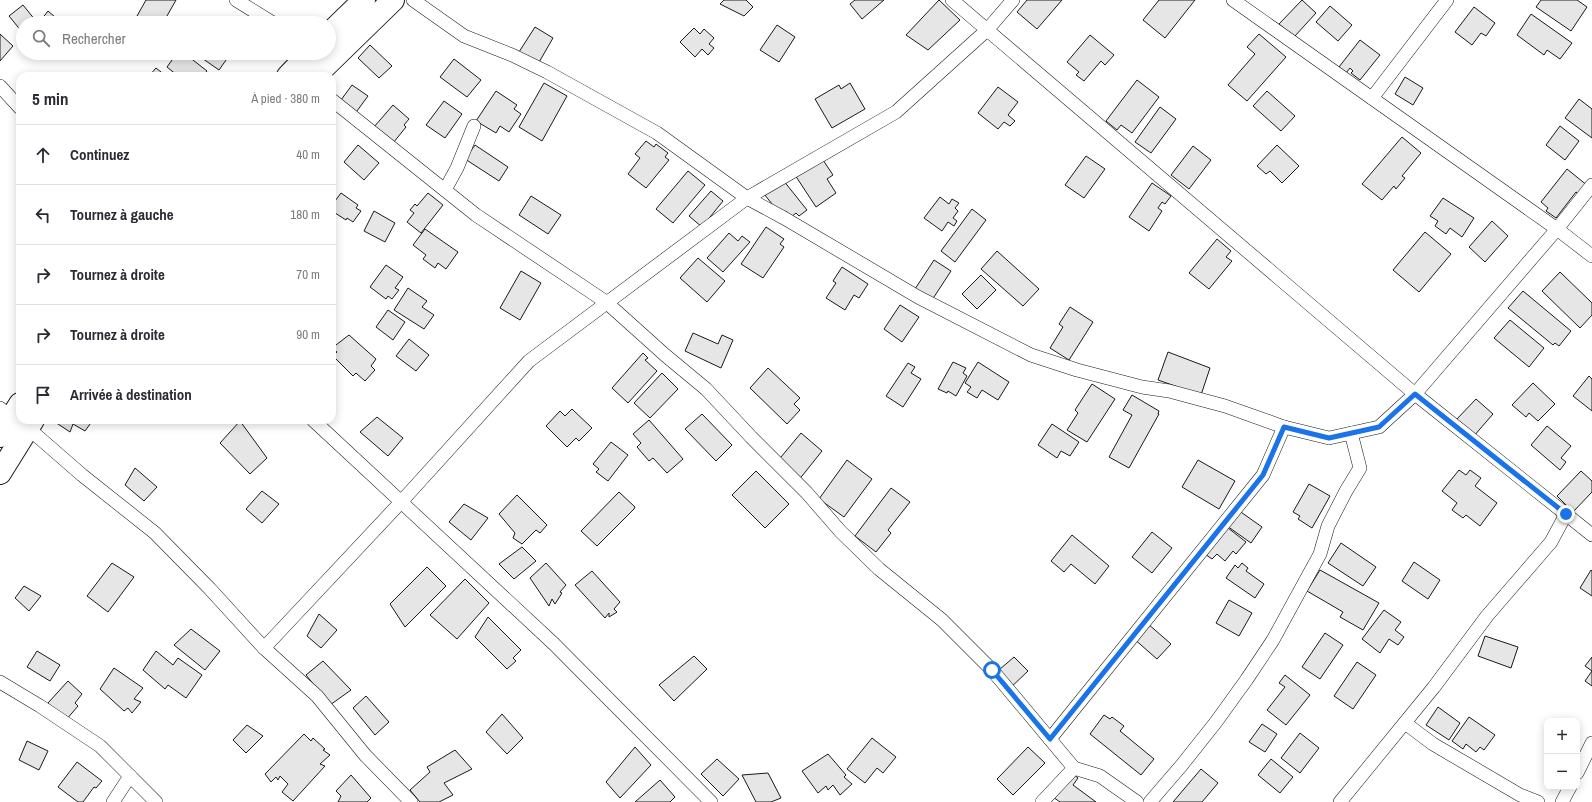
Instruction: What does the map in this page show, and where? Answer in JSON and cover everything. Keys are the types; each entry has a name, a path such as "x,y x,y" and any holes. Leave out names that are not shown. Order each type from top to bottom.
{"highway":[{"path":"336,27 364,0"},
{"path":"336,56 393,0"},
{"path":"292,72 303,60"},
{"path":"319,72 331,60"},
{"path":"0,473 15,419"}],"street":[{"path":"236,0 262,16"},
{"path":"413,0 464,36 512,55 547,72 657,133 747,198 784,218 918,297 1031,355 1134,386 1169,391 1225,406 1284,427 1329,438 1379,427 1415,394 1557,229 1592,185"},
{"path":"952,0 1415,394 1592,535"},
{"path":"264,648 401,502 529,361 747,198 896,112 987,30 1014,0"},
{"path":"1233,0 1557,229 1592,256"},
{"path":"1372,98 1447,0"},
{"path":"0,86 16,104"},
{"path":"336,103 476,214 606,302 664,355 706,388 751,437 807,493 840,531 862,553 879,569 942,620 992,670 1074,768 1100,776 1137,802"},
{"path":"446,190 457,168 474,126"},
{"path":"21,424 155,534 210,589 264,648 317,696 365,755 411,802"},
{"path":"317,424 554,644 711,802"},
{"path":"1050,739 1263,475 1284,427"},
{"path":"1150,802 1181,766 1247,680 1298,596 1320,554 1328,526 1360,468 1351,433"},
{"path":"1340,802 1434,688 1487,616 1522,578 1551,542 1566,514"},
{"path":"0,682 40,706 100,746 156,802"},
{"path":"1405,723 1433,744 1520,795 1538,802"},
{"path":"1580,767 1592,743"},
{"path":"1042,802 1074,768"},
{"path":"113,802 130,776"},
{"path":"1562,802 1568,790"}],"building":[{"path":"146,0 176,0 167,16 137,16"},
{"path":"724,0 746,0 753,7 744,16 720,4"},
{"path":"855,0 884,0 862,19 850,4"},
{"path":"939,0 960,20 928,50 906,35"},
{"path":"1027,0 1062,0 1037,29 1017,12"},
{"path":"1159,0 1195,0 1165,38 1143,20"},
{"path":"1302,0 1316,13 1294,37 1279,24"},
{"path":"1541,0 1577,0 1587,7 1571,31 1536,7"},
{"path":"23,5 32,16 16,16 16,25 9,16"},
{"path":"1330,6 1352,25 1338,41 1316,22"},
{"path":"1474,7 1495,23 1486,36 1481,33 1472,45 1455,32"},
{"path":"48,11 54,16 44,16"},
{"path":"1531,14 1572,43 1560,59 1547,50 1544,55 1517,35"},
{"path":"777,25 795,37 779,62 760,50"},
{"path":"535,27 553,38 538,64 519,52"},
{"path":"694,28 700,34 704,29 714,38 709,44 714,48 708,55 702,49 695,57 680,42"},
{"path":"0,34 13,46 0,61"},
{"path":"1259,34 1286,57 1247,101 1228,85 1255,54 1247,47"},
{"path":"1090,35 1114,55 1105,65 1101,61 1084,81 1076,75 1079,72 1067,62"},
{"path":"1360,40 1380,55 1360,80 1351,73 1353,71 1350,68 1346,73 1339,67"},
{"path":"370,45 392,66 379,78 358,58"},
{"path":"454,59 481,80 467,97 440,77"},
{"path":"172,60 193,60 207,71 173,72 167,67"},
{"path":"205,60 226,60 219,70"},
{"path":"156,68 161,72 152,72"},
{"path":"1405,77 1423,88 1413,105 1395,94"},
{"path":"1137,80 1159,97 1132,133 1121,125 1117,130 1106,121"},
{"path":"544,83 567,96 542,141 519,127"},
{"path":"850,83 865,109 832,128 815,99 839,85 841,89"},
{"path":"352,85 368,96 354,115 338,104"},
{"path":"998,87 1018,102 1008,115 1015,121 1010,126 1004,122 998,129 978,113"},
{"path":"496,91 517,105 514,109 521,114 509,132 500,126 496,133 476,121"},
{"path":"1267,91 1295,116 1281,131 1253,106"},
{"path":"1579,99 1592,109 1592,138 1565,118"},
{"path":"444,101 462,114 445,138 426,125"},
{"path":"393,105 409,119 404,125 406,127 393,143 374,127"},
{"path":"1160,107 1176,119 1151,153 1135,142"},
{"path":"1560,126 1579,141 1565,160 1546,145"},
{"path":"1402,137 1421,153 1402,176 1405,178 1396,189 1394,186 1382,200 1362,184"},
{"path":"646,141 654,147 656,144 668,153 665,157 669,160 646,188 628,174 640,158 635,154"},
{"path":"358,145 379,163 364,180 344,162"},
{"path":"475,145 508,167 499,181 465,159"},
{"path":"1277,145 1299,166 1282,183 1270,171 1266,174 1257,166"},
{"path":"1193,146 1211,160 1189,189 1171,175"},
{"path":"1086,156 1105,169 1084,198 1065,185"},
{"path":"821,157 833,175 827,179 836,193 816,207 795,175"},
{"path":"1567,169 1588,186 1580,195 1576,192 1556,218 1546,211 1548,208 1541,202"},
{"path":"688,171 705,185 673,223 656,209"},
{"path":"783,180 807,210 799,216 796,213 791,217 786,211 781,215 764,194"},
{"path":"1152,183 1171,196 1165,204 1162,202 1158,208 1162,211 1149,231 1129,217"},
{"path":"711,191 723,201 702,227 689,216"},
{"path":"341,193 358,205 356,208 361,211 353,222 347,218 346,220 336,214 336,200"},
{"path":"428,193 443,205 421,233 407,222 414,213 410,210 415,204 417,206"},
{"path":"531,196 561,215 548,234 519,215"},
{"path":"940,197 949,204 952,199 959,203 955,208 958,211 953,218 957,221 954,226 948,222 942,231 924,218"},
{"path":"1443,198 1474,218 1462,237 1450,228 1446,234 1435,226 1438,221 1430,216"},
{"path":"972,209 986,220 955,262 941,251"},
{"path":"374,211 395,223 385,242 364,231"},
{"path":"1492,221 1508,236 1485,262 1469,247"},
{"path":"766,227 784,239 780,244 784,247 763,278 741,264"},
{"path":"425,229 458,252 446,269 438,263 435,268 423,259 426,255 413,245"},
{"path":"1425,232 1451,254 1419,292 1393,270"},
{"path":"729,233 738,241 742,236 750,242 723,272 707,258"},
{"path":"1217,239 1231,251 1226,257 1232,261 1209,289 1189,273"},
{"path":"997,251 1039,289 1023,306 981,269"},
{"path":"698,258 725,281 707,302 680,278"},
{"path":"934,260 951,271 932,300 915,289"},
{"path":"386,265 403,277 395,288 399,290 392,299 388,296 386,299 370,287"},
{"path":"842,267 868,284 859,298 854,295 845,310 826,298 836,283 833,281"},
{"path":"521,271 541,283 520,320 500,308"},
{"path":"1560,272 1592,303 1592,315 1580,328 1542,291"},
{"path":"981,275 996,290 977,309 962,294"},
{"path":"408,288 427,301 422,307 434,315 424,329 394,310"},
{"path":"1523,291 1571,331 1559,346 1555,343 1553,345 1508,308"},
{"path":"900,305 919,317 902,342 884,329"},
{"path":"1070,307 1093,322 1069,360 1050,348 1063,327 1059,324"},
{"path":"388,310 405,322 393,340 376,327"},
{"path":"1510,320 1544,348 1529,367 1494,338"},
{"path":"693,333 718,344 722,335 733,340 721,368 685,351"},
{"path":"349,335 376,359 371,366 375,370 365,381 356,373 353,376 336,359 336,345"},
{"path":"409,339 429,355 416,371 396,356"},
{"path":"1168,352 1210,368 1201,395 1158,380"},
{"path":"643,353 648,358 645,360 657,371 628,403 612,388"},
{"path":"953,362 966,368 963,373 967,376 956,396 948,391 947,393 938,389"},
{"path":"978,362 1009,382 998,400 982,390 977,398 967,392 971,387 965,383"},
{"path":"908,363 915,367 911,373 921,379 903,407 886,396"},
{"path":"768,368 800,398 794,404 800,410 787,424 750,388"},
{"path":"662,373 678,389 650,418 634,403"},
{"path":"1589,376 1592,379 1592,411 1573,396"},
{"path":"1533,383 1555,404 1538,421 1529,413 1526,417 1512,405"},
{"path":"1092,384 1115,399 1087,442 1067,430 1078,413 1075,410"},
{"path":"1132,395 1159,411 1159,414 1129,468 1109,457 1132,415 1123,410"},
{"path":"1476,399 1493,414 1473,437 1455,421"},
{"path":"572,409 592,428 579,441 576,438 567,447 546,426 560,411 565,416"},
{"path":"702,414 732,445 716,461 685,429"},
{"path":"377,417 403,438 388,456 360,432"},
{"path":"649,420 683,459 667,473 653,458 649,461 637,447 641,443 633,434"},
{"path":"58,424 73,424 70,432"},
{"path":"73,424 90,424 85,431"},
{"path":"237,424 242,424 267,458 250,474 220,443"},
{"path":"1052,424 1079,442 1070,456 1061,451 1057,458 1038,445"},
{"path":"1547,426 1571,446 1561,458 1566,462 1560,470 1531,445"},
{"path":"801,433 822,451 798,481 776,463"},
{"path":"611,442 628,455 608,481 596,472 599,469 593,464"},
{"path":"847,460 872,479 844,517 819,499"},
{"path":"1198,460 1235,481 1219,509 1182,487"},
{"path":"135,468 157,487 144,501 125,485"},
{"path":"1459,470 1466,475 1470,470 1481,478 1475,486 1497,503 1480,526 1466,515 1463,518 1452,510 1457,503 1442,491"},
{"path":"756,471 789,504 765,528 732,495"},
{"path":"1581,471 1592,481 1592,492 1573,512 1557,496"},
{"path":"1309,484 1330,496 1312,528 1298,519 1300,516 1293,512"},
{"path":"891,488 910,502 888,530 891,533 876,552 855,536"},
{"path":"262,491 279,504 262,523 246,509"},
{"path":"619,492 635,507 597,546 581,531"},
{"path":"517,495 547,525 540,533 536,530 522,544 513,538 515,533 499,514"},
{"path":"464,504 488,518 471,540 449,522"},
{"path":"1238,510 1262,527 1251,543 1227,526"},
{"path":"1223,524 1246,542 1236,554 1233,551 1225,561 1217,554 1212,559 1202,552"},
{"path":"1152,532 1172,548 1152,573 1132,557"},
{"path":"1072,535 1109,566 1095,584 1071,564 1064,572 1051,561"},
{"path":"1341,543 1376,567 1363,586 1328,563"},
{"path":"522,547 536,561 514,579 499,564"},
{"path":"1414,562 1440,580 1428,599 1402,581"},
{"path":"112,563 134,577 108,612 87,596"},
{"path":"546,563 566,585 560,592 562,593 555,604 552,599 549,606 530,578"},
{"path":"1242,563 1248,568 1246,571 1264,584 1255,598 1226,578 1235,565 1238,568"},
{"path":"427,567 446,586 405,627 390,604"},
{"path":"1320,570 1379,603 1363,630 1340,617 1343,612 1307,591"},
{"path":"1591,570 1592,571 1592,596 1580,588"},
{"path":"592,571 620,602 614,609 617,612 609,617 609,613 605,618 575,585"},
{"path":"465,579 489,603 457,639 430,615"},
{"path":"24,586 41,596 29,611 15,598"},
{"path":"1229,600 1252,613 1239,636 1216,623"},
{"path":"1384,610 1401,622 1395,630 1404,637 1398,645 1389,639 1380,653 1362,639"},
{"path":"319,614 337,630 321,648 307,636"},
{"path":"488,617 521,650 513,658 516,661 507,669 475,637"},
{"path":"1147,623 1171,644 1157,659 1133,638"},
{"path":"191,629 220,651 205,670 174,645"},
{"path":"1325,633 1343,645 1320,679 1302,667"},
{"path":"1485,636 1518,647 1511,668 1478,656"},
{"path":"37,651 60,665 50,681 27,667"},
{"path":"156,651 173,665 178,658 202,675 186,698 168,685 165,689 143,670"},
{"path":"694,656 707,669 674,701 659,685"},
{"path":"1014,657 1028,671 1006,692 992,676"},
{"path":"1592,657 1592,671 1585,666"},
{"path":"323,661 351,690 330,705 306,675"},
{"path":"1357,662 1376,675 1353,709 1334,696"},
{"path":"114,668 143,688 134,699 141,702 132,713 128,708 124,711 100,689"},
{"path":"1592,671 1592,686 1585,681"},
{"path":"1285,675 1310,695 1286,725 1267,710 1285,687 1279,683"},
{"path":"68,681 82,694 75,703 78,706 66,720 48,703"},
{"path":"366,696 389,722 375,735 353,708"},
{"path":"1438,707 1460,723 1449,740 1426,725"},
{"path":"502,714 523,738 507,754 486,732"},
{"path":"1104,715 1110,719 1112,717 1124,726 1120,731 1154,759 1141,775 1090,734"},
{"path":"1469,717 1495,735 1484,750 1480,747 1476,752 1466,744 1463,749 1452,741"},
{"path":"1262,724 1277,734 1265,752 1249,742"},
{"path":"247,725 263,736 246,753 233,740"},
{"path":"1300,733 1319,748 1300,773 1281,758"},
{"path":"304,734 311,741 313,738 325,749 323,750 330,755 320,764 325,766 293,801 282,792 288,784 280,776 278,780 276,777 271,782 265,774"},
{"path":"872,738 896,757 883,773 877,768 865,783 847,769"},
{"path":"27,741 48,751 39,770 19,760"},
{"path":"635,747 651,765 620,798 606,782"},
{"path":"1028,747 1045,763 1013,795 997,779"},
{"path":"455,750 472,769 444,783 453,795 439,802 420,802 410,790 430,772 427,767"},
{"path":"828,754 846,775 844,777 852,784 840,795 833,785 828,790 826,786 818,793 802,771"},
{"path":"717,759 739,779 723,796 701,774"},
{"path":"1271,759 1293,777 1280,793 1258,775"},
{"path":"77,762 102,781 96,788 94,787 83,802 78,802 58,787"},
{"path":"1201,769 1218,783 1202,802 1173,802"},
{"path":"1068,770 1078,778 1073,785 1096,802 1060,802 1050,795"},
{"path":"768,773 781,798 771,802 756,802 742,775"},
{"path":"351,775 371,798 367,802 338,802 341,796 336,791"},
{"path":"660,780 675,797 670,802 635,802"}],"route":[{"path":"992,670 1050,739 1126,646 1165,594 1198,556 1263,475 1284,427 1329,438 1379,427 1415,394 1566,514"}]}
